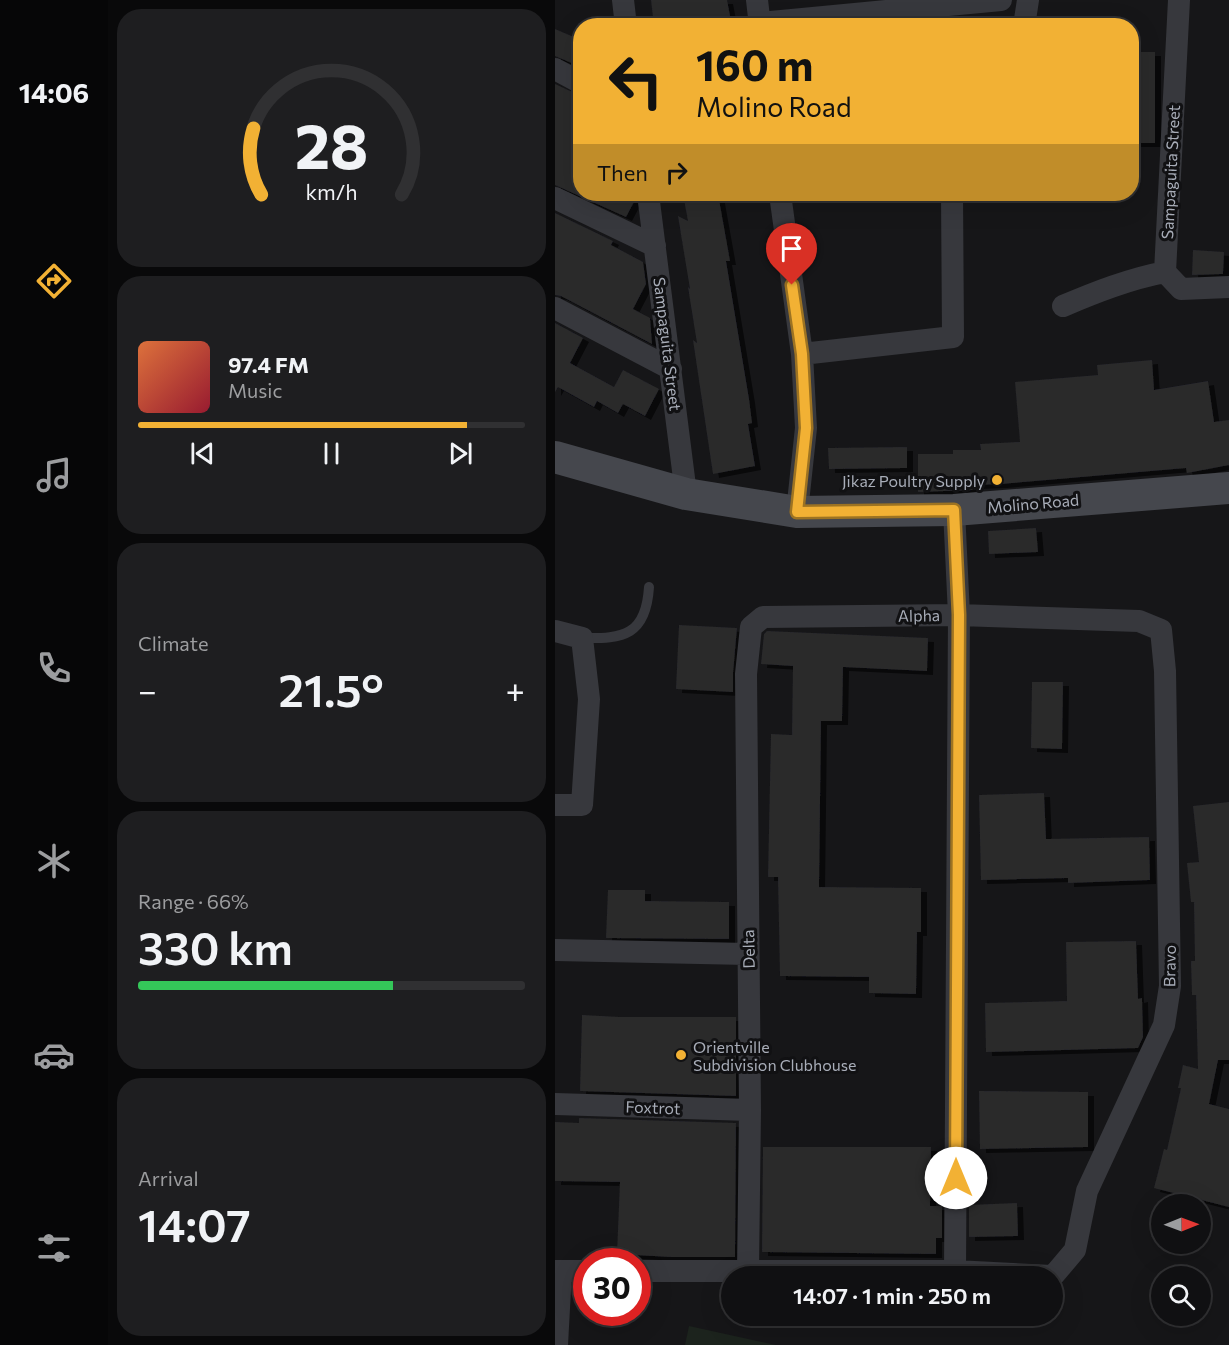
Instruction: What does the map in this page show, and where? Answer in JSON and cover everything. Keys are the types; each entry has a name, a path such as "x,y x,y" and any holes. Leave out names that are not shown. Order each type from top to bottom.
{"main road":[{"name":"Molino Road","path":"555,457 686,494 797,512 954,510 1229,488"}],"street":[{"path":"623,0 625,18"},
{"path":"757,0 759,18"},
{"path":"820,18 1001,0"},
{"path":"1025,18 1028,0"},
{"name":"Sampaguita Street","path":"1165,272 1179,0"},
{"path":"555,69 573,78"},
{"path":"555,198 655,246"},
{"name":"Sampaguita Street","path":"649,201 686,494"},
{"path":"781,201 802,354 806,428 797,512"},
{"path":"802,354 953,337 952,201"},
{"path":"1063,306 1118,284 1165,272 1181,289 1229,287"},
{"path":"555,308 671,369"},
{"path":"954,510 959,615 955,1266"},
{"name":"Alpha","path":"751,627 763,617 959,615 1139,621 1161,630"},
{"name":"Delta","path":"748,1266 750,1110 746,674 751,627"},
{"name":"Bravo","path":"1061,1266 1075,1250 1087,1191 1164,1025 1167,1006 1170,986 1166,706 1161,630"},
{"path":"555,631 582,638 589,699 582,805 555,805"},
{"path":"555,950 748,954"},
{"name":"Foxtrot","path":"555,1104 750,1110"},
{"path":"557,1345 558,1271"},
{"path":"651,1271 721,1271"}],"lane":[{"path":"582,638 616,638 632,631 645,608 649,587"}],"shaded area":[{"path":"689,1326 776,1345 685,1345"}],"building":[{"path":"651,0 727,0 730,18 653,18"},
{"path":"555,29 573,37 573,64 555,56"},
{"path":"1139,52 1155,52 1155,143 1139,143"},
{"path":"555,84 573,92 573,193 555,185"},
{"path":"590,201 634,201 626,217"},
{"path":"684,201 719,201 730,261 726,261 752,423 748,424 755,466 713,474 693,340 697,343 688,287 690,289 678,216 688,221"},
{"path":"555,213 613,241 611,245 643,262 646,284 633,309 650,318 652,344 561,296 555,295"},
{"path":"1193,250 1224,252 1223,274 1192,275"},
{"path":"555,323 583,338 570,363 614,387 623,370 659,389 645,416 623,404 618,413 597,401 594,407 558,387 555,392"},
{"path":"1152,360 1154,390 1208,381 1214,422 1229,420 1229,465 1187,473 1186,468 973,485 973,490 918,492 918,454 953,454 953,450 981,450 980,444 1020,442 1015,382 1098,375 1097,365"},
{"path":"907,447 907,468 829,469 828,448"},
{"path":"1036,528 1038,552 989,554 988,531"},
{"path":"679,625 737,628 733,692 676,689"},
{"path":"767,631 928,638 927,671 843,667 842,721 821,721 819,887 921,888 921,932 917,932 916,994 869,993 869,977 780,976 778,877 768,877 771,734 792,735 793,666 761,664 764,634"},
{"path":"1032,682 1063,682 1062,749 1031,748"},
{"path":"1044,793 1046,839 1149,837 1150,880 1068,883 1068,878 981,880 979,795"},
{"path":"1229,802 1229,1060 1218,1060 1209,1104 1229,1109 1229,1207 1211,1202 1211,1194 1178,1194 1154,1188 1164,1149 1167,1150 1181,1088 1178,1088 1183,1065 1198,1069 1196,995 1192,995 1191,961 1195,961 1194,902 1191,902 1187,863 1199,862 1193,806"},
{"path":"608,890 645,890 645,901 729,902 729,939 606,938"},
{"path":"1136,941 1138,999 1142,998 1143,1037 1138,1048 986,1052 985,1003 1067,1001 1066,942"},
{"name":"Orientville Subdivision Clubhouse","path":"582,1015 736,1017 736,1096 580,1091"},
{"path":"979,1091 1088,1092 1088,1147 980,1149"},
{"path":"579,1118 736,1123 735,1257 651,1256 651,1248 617,1248 620,1182 555,1181 555,1122 579,1123"},
{"path":"763,1147 931,1147 930,1206 942,1206 942,1238 936,1238 936,1254 762,1252"},
{"path":"1017,1203 1018,1236 969,1237 969,1205"}],"place":[{"name":"Jikaz Poultry Supply","path":"997,480"},
{"name":"Orientville Subdivision Clubhouse","path":"681,1055"}],"route":[{"path":"792,285 802,354 806,428 797,512 954,510 953,527 959,615 956,1178"}]}
